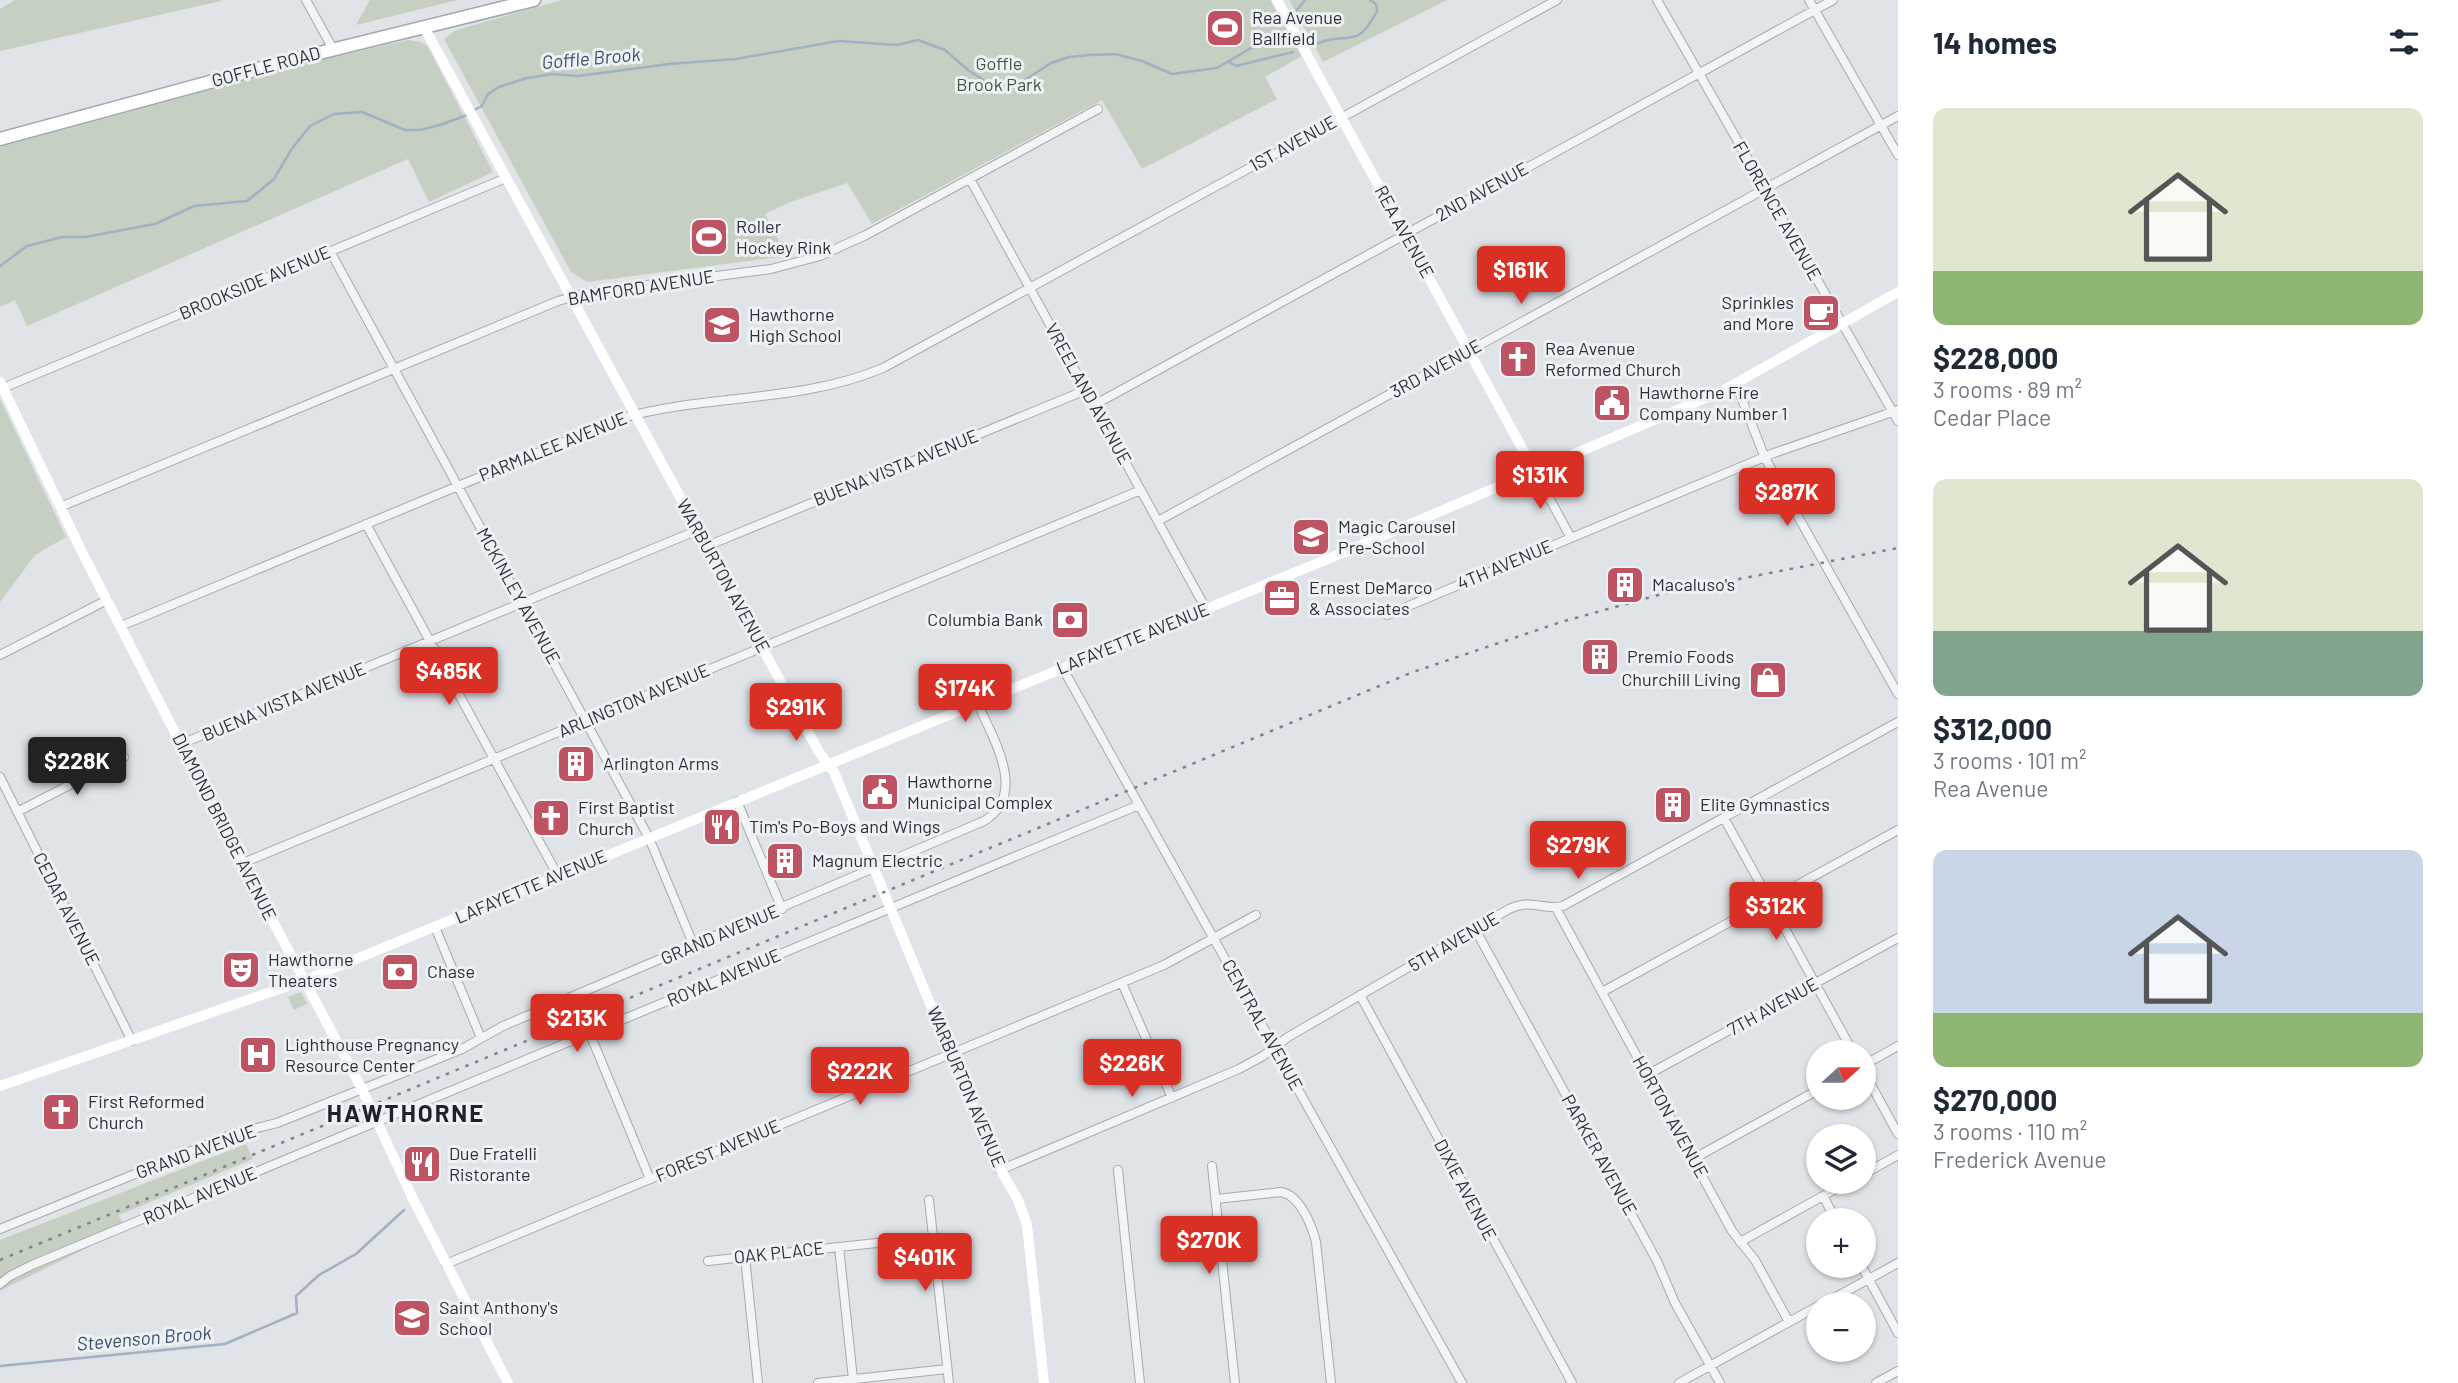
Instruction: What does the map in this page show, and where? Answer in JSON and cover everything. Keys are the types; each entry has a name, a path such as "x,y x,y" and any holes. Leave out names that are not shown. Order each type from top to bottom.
{"main road":[{"name":"GOFFLE ROAD","path":"0,139 333,49 534,0"}],"street":[{"path":"306,0 333,49"},
{"name":"REA AVENUE","path":"1277,0 1571,538"},
{"name":"1ST AVENUE","path":"1030,288 1557,0"},
{"name":"FLORENCE AVENUE","path":"1657,0 1842,324 1896,411 1898,421"},
{"path":"1809,0 1898,155"},
{"name":"2ND AVENUE","path":"1094,405 1833,0"},
{"name":"WARBURTON AVENUE","path":"425,27 819,752 834,772 1000,1170 1018,1200 1027,1225 1044,1383"},
{"name":"BAMFORD AVENUE","path":"60,508 571,297 771,269 803,262 851,243 1098,109"},
{"name":"3RD AVENUE","path":"1158,521 1898,116"},
{"name":"BROOKSIDE AVENUE","path":"1,385 506,178"},
{"name":"VREELAND AVENUE","path":"970,179 1206,609"},
{"name":"MCKINLEY AVENUE","path":"330,251 649,838 694,946"},
{"name":"PARMALEE AVENUE","path":"121,626 635,414 802,391 850,381 900,359 1030,288"},
{"name":"LAFAYETTE AVENUE","path":"3,1085 305,980 1206,609 1736,384 1898,292"},
{"path":"1736,384 1765,458 1898,694"},
{"name":"DIAMOND BRIDGE AVENUE","path":"1,385 60,508 362,1089 446,1264 508,1383"},
{"name":"BUENA VISTA AVENUE","path":"707,546 1086,390"},
{"name":"4TH AVENUE","path":"1387,615 1765,458 1896,411"},
{"name":"ARLINGTON AVENUE","path":"243,863 1141,491"},
{"path":"366,524 558,876"},
{"name":"BUENA VISTA AVENUE","path":"181,744 698,530"},
{"path":"0,654 107,600"},
{"name":"CENTRAL AVENUE","path":"1062,667 1462,1383"},
{"name":"GRAND AVENUE","path":"0,1229 233,1135 277,1123 462,1049 503,1026 984,821 993,815 1001,801 1007,775 977,702"},
{"path":"1556,908 1898,722"},
{"path":"17,812 124,757"},
{"name":"CEDAR AVENUE","path":"0,777 132,1041"},
{"path":"737,801 782,909"},
{"name":"ROYAL AVENUE","path":"0,1284 32,1265 1139,805"},
{"path":"1724,818 1846,1040"},
{"path":"1602,992 1898,830"},
{"name":"5TH AVENUE","path":"1000,1170 1239,1069 1288,1037 1522,903 1556,908"},
{"name":"HORTON AVENUE","path":"1556,908 1693,1159 1740,1242 1755,1259 1790,1322"},
{"name":"FOREST AVENUE","path":"446,1264 1177,960 1256,915"},
{"path":"435,927 481,1038"},
{"name":"PARKER AVENUE","path":"1475,929 1657,1261 1675,1303 1720,1383"},
{"name":"7TH AVENUE","path":"1647,1075 1898,938"},
{"path":"1122,983 1172,1098"},
{"name":"DIXIE AVENUE","path":"1360,995 1572,1383"},
{"path":"590,1034 650,1179"},
{"path":"1876,1058 1898,1046"},
{"path":"0,1073 3,1085"},
{"path":"1876,1094 1898,1134"},
{"path":"1693,1159 1806,1097"},
{"path":"1876,1167 1898,1155"},
{"path":"1212,1166 1235,1383"},
{"path":"1118,1170 1140,1383"},
{"path":"1216,1199 1281,1192 1290,1194 1297,1202 1316,1242 1331,1383"},
{"path":"1740,1242 1827,1194"},
{"path":"1824,1196 1830,1208"},
{"path":"929,1200 949,1383"},
{"name":"OAK PLACE","path":"708,1261 933,1237"},
{"path":"839,1247 853,1379"},
{"path":"745,1257 758,1383"},
{"path":"1845,1292 1898,1263"},
{"path":"1868,1279 1898,1333"},
{"path":"1679,1383 1806,1313"},
{"path":"818,1383 947,1369"},
{"path":"1876,1383 1898,1371"}],"green space":[{"path":"15,0 221,1 0,51 0,9"},
{"path":"370,0 458,0 356,25"},
{"name":"Goffle Brook Park","path":"562,0 1270,0 1302,56 1265,77 1277,99 1142,169 1102,100 872,224 847,183 788,203 765,214 787,256 587,282 571,272 444,39 456,30"},
{"path":"1289,0 1447,0 1323,62"},
{"path":"408,40 421,42 428,47 493,172 429,202 408,159 27,326 15,300 0,307 0,147 307,63"},
{"path":"0,399 66,537 35,555 0,602"},
{"path":"301,992 307,1004 294,1010 288,997"},
{"path":"246,1144 253,1159 119,1215 125,1229 0,1291 0,1240"}],"waterway":[{"name":"Goffle Brook","path":"1297,10 1305,0"},
{"name":"Goffle Brook","path":"1316,44 1357,36 1370,24 1377,11 1376,4 1370,0"},
{"name":"Goffle Brook","path":"472,111 482,106 488,94 499,87 527,78 552,74 578,76 669,64 736,59 838,41 897,45 918,40 945,50 985,81 998,84 1025,80 1051,63 1069,57 1090,55 1115,54 1142,61 1172,74 1217,68 1280,31"},
{"name":"Goffle Brook","path":"1229,62 1236,66 1293,52"},
{"name":"Goffle Brook","path":"0,266 27,246 62,237 85,237 155,224 194,206 247,201 274,179 291,150 310,126 334,114 362,112 405,130 420,130 467,115"},
{"name":"Stevenson Brook","path":"0,1366 225,1344 297,1313 296,1296 319,1275 356,1254 404,1210"}],"railway":[{"path":"0,1260 1413,672 1561,622 1662,594 1898,548"}],"place":[{"name":"Rea Avenue Ballfield","path":"1225,28"},
{"name":"Roller Hockey Rink","path":"709,237"},
{"name":"Sprinkles and More","path":"1821,313"},
{"name":"Hawthorne High School","path":"722,325"},
{"name":"Rea Avenue Reformed Church","path":"1518,359"},
{"name":"Hawthorne Fire Company Number 1","path":"1612,403"},
{"name":"Magic Carousel Pre-School","path":"1311,537"},
{"name":"Macaluso's","path":"1625,585"},
{"name":"Ernest DeMarco & Associates","path":"1282,598"},
{"name":"Columbia Bank","path":"1070,620"},
{"name":"Premio Foods","path":"1600,657"},
{"name":"Churchill Living","path":"1768,680"},
{"name":"Arlington Arms","path":"576,764"},
{"name":"Hawthorne Municipal Complex","path":"880,792"},
{"name":"Elite Gymnastics","path":"1673,805"},
{"name":"First Baptist Church","path":"551,818"},
{"name":"Tim's Po-Boys and Wings","path":"722,827"},
{"name":"Magnum Electric","path":"785,861"},
{"name":"Hawthorne Theaters","path":"241,970"},
{"name":"Chase","path":"400,972"},
{"name":"Lighthouse Pregnancy Resource Center","path":"258,1055"},
{"name":"First Reformed Church","path":"61,1112"},
{"name":"Due Fratelli Ristorante","path":"422,1164"},
{"name":"Saint Anthony's School","path":"412,1318"}],"district":[{"name":"HAWTHORNE","path":"406,1114"}]}
